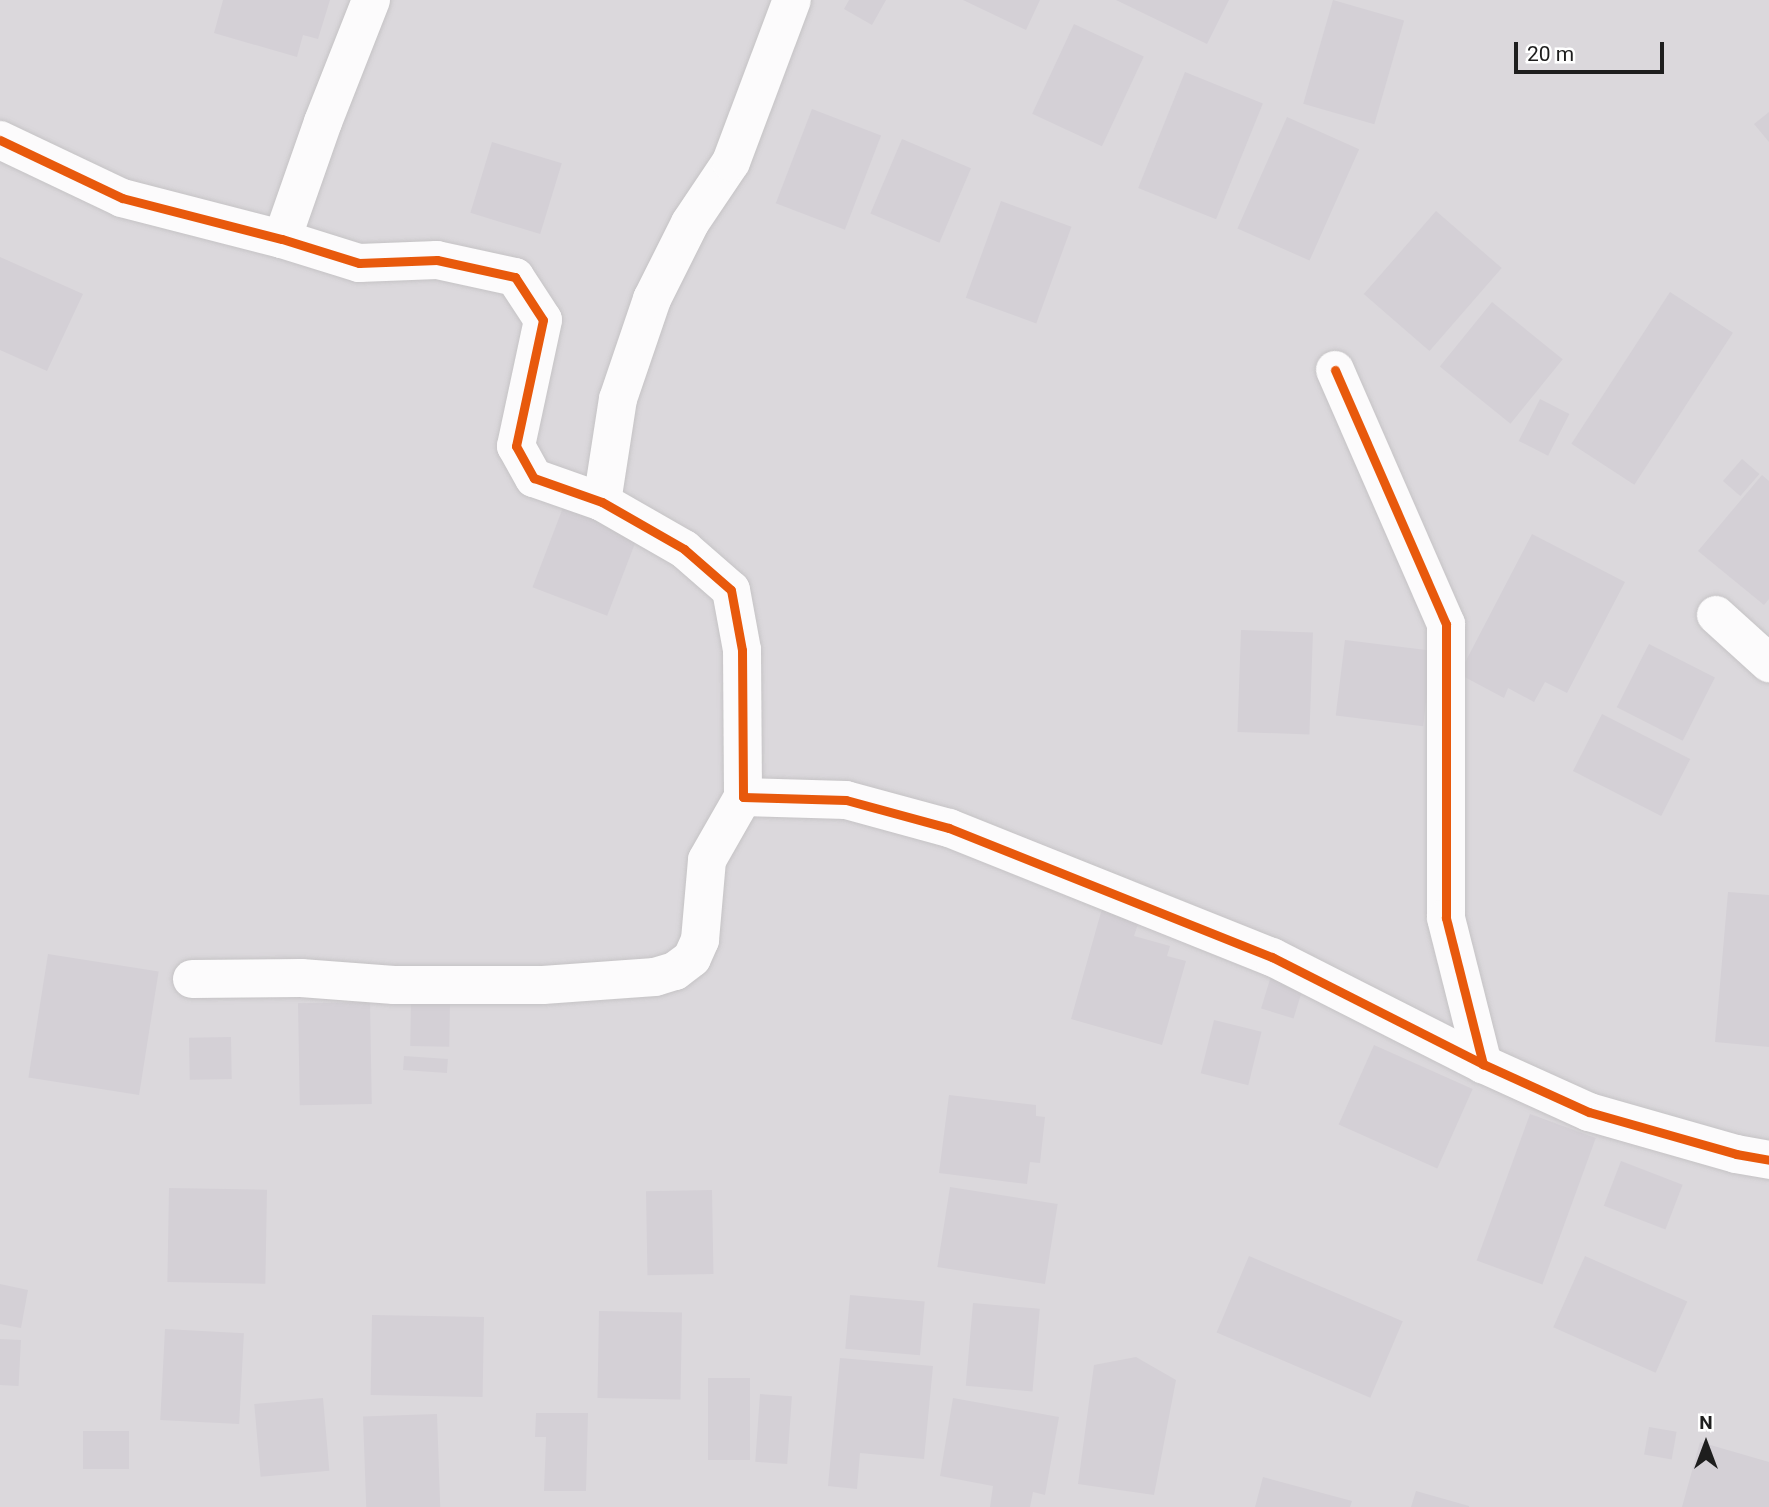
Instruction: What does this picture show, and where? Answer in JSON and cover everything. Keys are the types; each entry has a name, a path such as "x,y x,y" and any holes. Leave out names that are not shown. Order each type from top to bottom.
{"street":[{"path":"282,239 323,122 371,0"},
{"path":"602,502 618,399 652,299 690,223 732,162 792,0"},
{"path":"0,140 122,198 282,239 359,263 437,260 515,277 543,320 516,446 534,478 602,502 684,549 731,590 742,650 743,797 707,860 700,940 692,958 675,971 655,976 543,985 394,985 301,978 192,979"},
{"path":"1335,370 1446,624 1447,918 1483,1064"},
{"path":"1716,615 1769,663"},
{"path":"743,797 846,800 948,828 1272,957 1483,1064 1589,1112 1737,1154 1769,1160"}],"shaded area":[{"path":"0,0 1769,0 1769,1507 0,1507"}],"building":[{"path":"223,0 330,0 318,39 303,35 297,57 214,33"},
{"path":"849,0 886,0 872,25 844,9"},
{"path":"963,0 1040,0 1026,30"},
{"path":"1116,0 1229,0 1207,44"},
{"path":"1333,0 1404,20 1374,124 1303,104"},
{"path":"1074,24 1144,57 1102,146 1032,114"},
{"path":"1185,72 1263,103 1216,219 1138,188"},
{"path":"812,109 881,136 845,230 776,203"},
{"path":"1769,112 1769,142 1754,124"},
{"path":"1287,117 1359,149 1310,261 1237,228"},
{"path":"902,139 971,168 939,243 870,214"},
{"path":"492,142 562,163 540,234 470,213"},
{"path":"1001,201 1071,227 1036,323 966,298"},
{"path":"1436,211 1502,268 1429,351 1364,294"},
{"path":"0,257 83,294 47,371 0,350"},
{"path":"1670,292 1733,333 1634,485 1571,444"},
{"path":"1492,302 1563,359 1510,424 1440,367"},
{"path":"1540,399 1569,414 1548,456 1519,441"},
{"path":"1742,459 1759,474 1740,496 1723,481"},
{"path":"1762,475 1769,481 1769,599 1764,605 1698,551"},
{"path":"564,505 639,534 607,616 532,587"},
{"path":"1532,534 1625,582 1567,693 1545,682 1534,702 1508,688 1504,698 1459,674"},
{"path":"1241,630 1313,633 1309,734 1237,732"},
{"path":"1345,640 1432,651 1423,726 1336,715"},
{"path":"1649,644 1715,678 1683,741 1617,707"},
{"path":"1602,714 1690,759 1661,816 1573,771"},
{"path":"1728,892 1769,895 1769,1047 1715,1042"},
{"path":"1103,905 1141,915 1134,936 1170,946 1167,956 1186,961 1162,1045 1071,1019"},
{"path":"48,954 159,972 139,1095 28,1077"},
{"path":"1271,976 1304,986 1294,1018 1261,1009"},
{"path":"370,1002 372,1104 300,1105 298,1003"},
{"path":"411,1002 450,1003 449,1047 410,1046"},
{"path":"1214,1020 1262,1032 1248,1085 1201,1073"},
{"path":"231,1037 232,1079 190,1080 189,1038"},
{"path":"1374,1045 1473,1089 1437,1168 1339,1124"},
{"path":"404,1056 448,1059 447,1073 403,1070"},
{"path":"949,1095 1036,1105 1036,1116 1045,1117 1040,1163 1030,1162 1027,1184 939,1173"},
{"path":"1530,1114 1596,1138 1542,1285 1477,1261"},
{"path":"1621,1161 1683,1185 1665,1229 1604,1206"},
{"path":"950,1187 1058,1204 1045,1284 937,1267"},
{"path":"169,1188 267,1190 265,1284 167,1282"},
{"path":"712,1190 713,1274 647,1275 646,1191"},
{"path":"1249,1256 1403,1321 1370,1398 1217,1332"},
{"path":"1585,1256 1687,1302 1656,1373 1553,1327"},
{"path":"0,1284 28,1290 21,1328 0,1324"},
{"path":"850,1295 925,1302 920,1355 845,1349"},
{"path":"973,1303 1040,1309 1033,1392 966,1386"},
{"path":"599,1311 682,1312 680,1399 597,1398"},
{"path":"372,1315 484,1317 483,1397 371,1395"},
{"path":"165,1329 244,1333 239,1424 160,1420"},
{"path":"0,1339 21,1340 19,1386 0,1385"},
{"path":"1136,1357 1176,1380 1154,1495 1078,1484 1094,1365"},
{"path":"840,1358 933,1366 924,1459 860,1453 857,1489 828,1486"},
{"path":"708,1378 750,1378 750,1460 708,1460"},
{"path":"760,1394 792,1396 787,1464 755,1462"},
{"path":"323,1398 329,1471 261,1477 254,1404"},
{"path":"953,1398 1059,1417 1045,1495 1033,1492 1030,1507 990,1507 993,1486 940,1476"},
{"path":"536,1413 588,1413 586,1491 544,1491 546,1437 535,1437"},
{"path":"437,1414 440,1507 366,1507 363,1417"},
{"path":"1649,1427 1677,1432 1672,1459 1644,1455"},
{"path":"83,1431 129,1431 129,1469 83,1469"},
{"path":"1700,1442 1769,1462 1769,1507 1682,1507"},
{"path":"1263,1477 1352,1501 1350,1507 1255,1507"},
{"path":"1416,1491 1469,1506 1469,1507 1411,1507"}],"cycle path":[{"path":"0,140 122,198 282,239 359,263 437,260 515,277 543,320 516,446 534,478 602,502 684,549 731,590 742,650 743,797 846,800 949,828 1272,957 1483,1064 1589,1112 1736,1154 1769,1160"},
{"path":"1335,370 1446,624 1446,918 1483,1064"}]}
